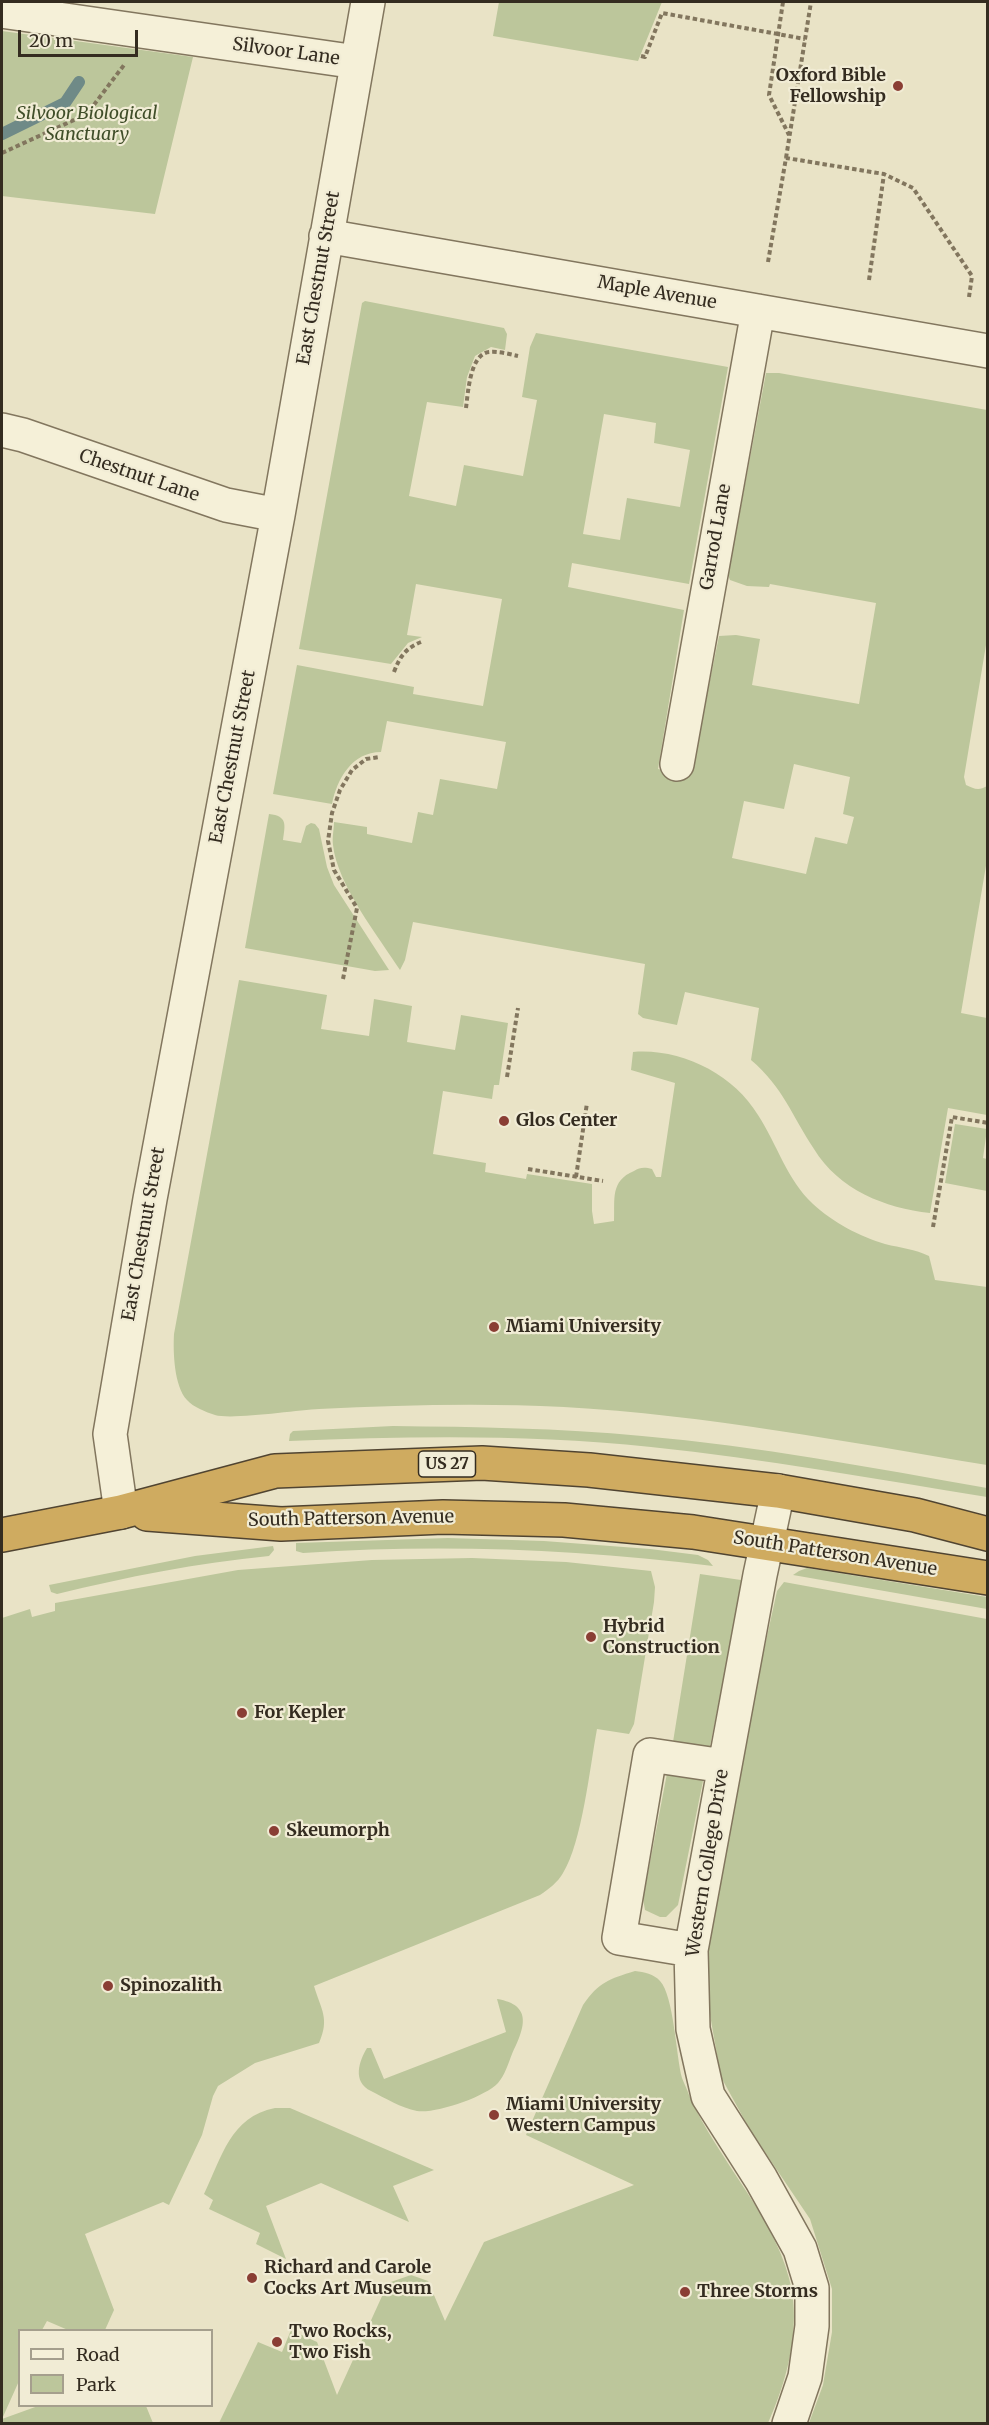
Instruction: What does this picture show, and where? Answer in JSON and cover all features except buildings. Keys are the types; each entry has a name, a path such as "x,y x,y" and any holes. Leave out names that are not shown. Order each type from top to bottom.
{"highway":[{"name":"US 27","path":"2,1535 121,1512 275,1471 379,1465 482,1463 589,1470 778,1491 915,1515 987,1534"},
{"name":"South Patterson Avenue","path":"121,1512 281,1524 443,1517 564,1520 693,1532 766,1542 987,1578"}],"street":[{"name":"East Chestnut Street","path":"121,1512 110,1434 150,1199 278,515 368,2"},
{"name":"Silvoor Lane","path":"2,11 357,62"},
{"name":"Maple Avenue","path":"326,236 987,351"},
{"name":"Garrod Lane","path":"677,764 758,311"},
{"name":"Chestnut Lane","path":"2,430 23,435 226,505 278,515"},
{"name":"Western College Drive","path":"778,1491 766,1542 691,1950 693,2029 708,2096 761,2179 800,2249 812,2288 813,2326 805,2377 789,2424"},
{"path":"691,1950 619,1938 650,1755 724,1766"}],"path":[{"path":"783,2 769,94 789,135"},
{"path":"768,262 812,2"},
{"path":"641,56 645,57 662,14 805,39"},
{"path":"2,153 87,114 148,33"},
{"path":"786,158 884,174 913,188 972,276 969,297"},
{"path":"869,280 884,174"},
{"path":"466,408 472,372 476,360 484,352 518,356"},
{"path":"394,672 398,660 409,647 422,642"},
{"path":"343,979 357,908 334,870 328,842 332,813 339,790 352,770 366,759 380,757"},
{"path":"507,1077 518,1008"},
{"path":"576,1176 588,1103"},
{"path":"933,1227 952,1117 987,1123"},
{"path":"528,1169 603,1181"}],"green space":[{"path":"499,2 662,2 638,61 493,36"},
{"name":"Silvoor Biological Sanctuary","path":"2,31 193,57 155,214 2,196"},
{"path":"365,301 504,328 507,334 505,350 491,347 475,356 467,377 463,407 427,402 409,496 456,506 464,465 523,476 537,400 522,397 530,347 536,333 728,367 689,584 572,563 568,587 684,610 658,769 691,774 719,636 736,635 760,639 752,685 859,704 876,603 770,584 769,587 747,586 730,580 728,575 766,373 779,373 987,410 987,639 964,777 966,785 972,788 979,789 987,786 988,854 961,1013 987,1018 987,1115 948,1108 930,1213 896,1207 864,1194 836,1176 824,1163 779,1091 751,1060 759,1008 685,992 677,1025 643,1018 638,1014 645,964 413,922 405,960 400,970 350,893 342,876 333,845 334,822 367,827 367,834 412,843 418,812 433,815 440,779 497,789 506,742 387,721 381,752 371,753 354,762 342,777 332,804 273,794 297,665 414,687 413,694 483,706 502,599 416,584 407,635 422,637 408,643 391,664 299,649 362,303","holes":["604,414 656,423 654,443 690,450 680,507 627,498 620,540 583,534","794,764 850,777 843,814 854,817 847,844 815,837 806,874 732,858 744,801 784,809"]},
{"path":"269,814 279,817 284,822 283,840 301,843 306,826 311,823 319,829 327,867 334,885 389,970 375,971 245,948"},
{"path":"239,980 327,995 321,1029 369,1036 374,999 412,1006 407,1042 455,1050 461,1015 508,1023 499,1085 494,1085 492,1099 443,1091 433,1154 486,1163 485,1172 526,1179 527,1174 592,1184 594,1224 614,1221 615,1192 617,1185 626,1175 645,1168 652,1169 656,1177 661,1177 675,1083 631,1070 633,1052 669,1054 687,1059 720,1076 747,1100 765,1126 796,1184 821,1211 838,1223 866,1237 929,1256 935,1280 987,1287 987,1465 776,1430 617,1411 564,1407 442,1405 319,1409 250,1416 223,1416 211,1414 193,1405 187,1400 179,1386 174,1359 174,1334"},
{"path":"955,1124 987,1129 983,1158 987,1159 987,1191 945,1183"},
{"path":"393,1426 549,1430 685,1440 815,1458 987,1488 987,1497 736,1457 606,1443 470,1437 289,1441 293,1431"},
{"path":"448,1538 544,1541 650,1549 698,1555 708,1560 713,1566 560,1552 508,1550 406,1549 303,1553 296,1551 296,1543"},
{"path":"273,1546 274,1550 269,1556 162,1571 57,1594 51,1592 49,1585 195,1556"},
{"path":"472,1558 566,1562 651,1571 655,1587 654,1602 634,1724 629,1734 597,1729 580,1824 570,1860 561,1876 540,1895 314,1986 324,2020 319,2043 255,2063 218,2086 202,2135 169,2205 163,2202 85,2234 114,2310 105,2329 66,2329 47,2321 43,2329 18,2329 18,2383 2,2419 2,1618 30,1609 32,1617 55,1611 55,1603 238,1570 372,1560"},
{"path":"807,1568 987,1597 987,1609 793,1575"},
{"path":"700,1574 741,1580 742,1587 678,1905 666,1917 660,1917 645,1910 643,1899 673,1742"},
{"path":"784,1582 987,1619 987,2423 809,2423 823,2385 832,2332 832,2289 810,2219 750,2130 721,2077 707,1998 708,1949 739,1764 777,1591"},
{"path":"635,1971 655,1977 665,1989 672,2012 682,2078 689,2095 715,2143 762,2216 785,2265 792,2291 794,2325 785,2376 768,2423 219,2423 258,2342 282,2352 291,2330 317,2342 337,2395 388,2283 411,2275 428,2281 445,2321 484,2242 634,2185 526,2135 583,2005 605,1982"},
{"path":"497,1999 517,2007 523,2019 520,2036 504,2073 492,2088 471,2099 447,2107 417,2111 387,2100 365,2087 361,2082 360,2065 367,2048 371,2048 384,2079 506,2032"},
{"path":"275,2108 290,2108 434,2170 393,2186 409,2222 321,2183 266,2206 286,2259 256,2244 260,2233 209,2209 213,2200 204,2194 229,2141 247,2120"},
{"path":"35,2407 146,2407 153,2423 2,2423 2,2419"}],"waterway":[{"path":"2,134 65,103 79,82"}],"place":[{"name":"Oxford Bible Fellowship","path":"898,86"},
{"name":"Glos Center","path":"504,1121"},
{"name":"Miami University","path":"494,1327"},
{"name":"Hybrid Construction","path":"591,1637"},
{"name":"For Kepler","path":"242,1713"},
{"name":"Skeumorph","path":"274,1831"},
{"name":"Spinozalith","path":"108,1986"},
{"name":"Miami University Western Campus","path":"494,2115"},
{"name":"Richard and Carole Cocks Art Museum","path":"252,2278"},
{"name":"Three Storms","path":"685,2292"},
{"name":"Two Rocks, Two Fish","path":"277,2342"}]}
